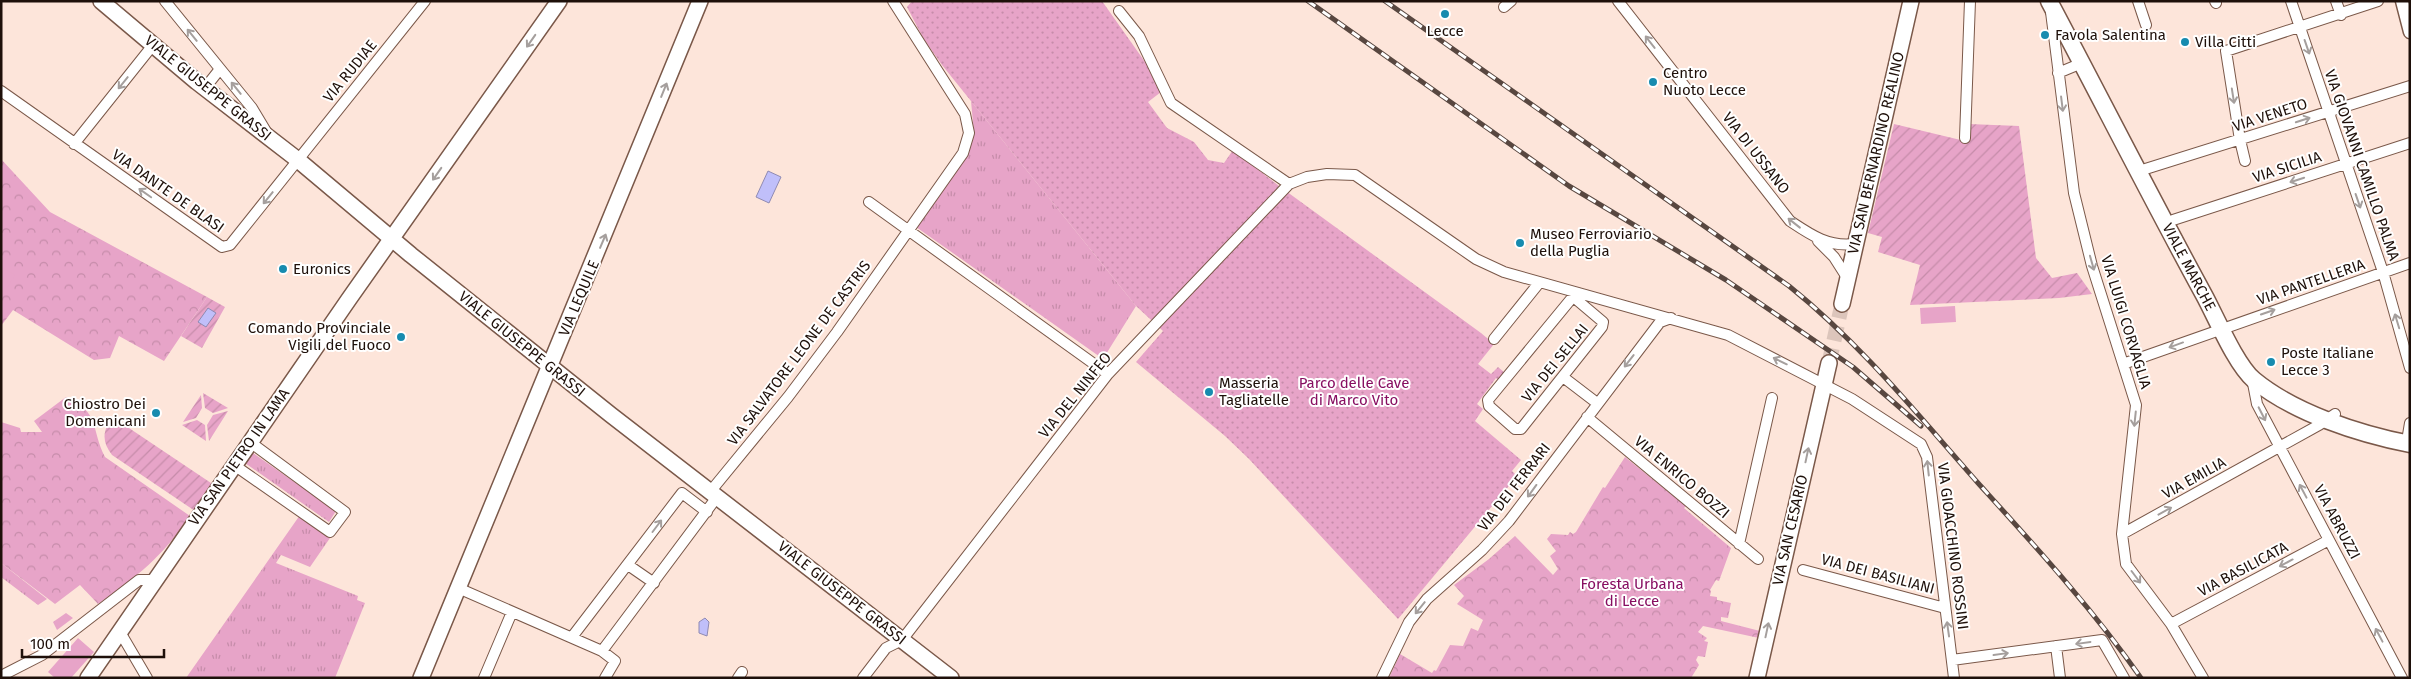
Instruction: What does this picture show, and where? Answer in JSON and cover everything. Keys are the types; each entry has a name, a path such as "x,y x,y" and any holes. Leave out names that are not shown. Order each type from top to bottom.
{"main road":[{"name":"VIALE GIUSEPPE GRASSI","path":"101,1 205,88 298,160 418,261 551,367 951,678"},
{"name":"VIA SAN PIETRO IN LAMA","path":"88,678 250,442 559,1"},
{"name":"VIA LEQUILE","path":"421,678 551,367 700,1"},
{"name":"VIA SAN BERNARDINO REALINO","path":"1842,304 1854,244 1911,1"},
{"name":"VIALE MARCHE","path":"2052,2 2082,63 2142,170 2173,220 2224,327 2259,374 2284,391 2361,432 2409,435"},
{"name":"VIALE MARCHE","path":"2052,2 2252,378 2280,399 2332,417"},
{"path":"1824,383 1829,363"},
{"name":"VIA SAN CESARIO","path":"1757,678 1824,383"}],"street":[{"path":"165,1 252,108 269,138"},
{"name":"VIA RUDIAE","path":"298,160 425,1"},
{"name":"VIA SALVATORE LEONE DE CASTRIS","path":"602,651 706,512 714,494 794,390 963,153 969,133 965,114 893,1"},
{"name":"VIA DI USSANO","path":"1618,1 1790,221 1816,239 1839,246 1854,244"},
{"path":"1965,138 1970,1"},
{"path":"2138,1 2146,25"},
{"name":"VIA GIOVANNI CAMILLO PALMA","path":"2291,1 2383,272 2410,368"},
{"path":"2336,1 2341,15"},
{"path":"2245,162 2226,51 2341,15 2378,1"},
{"path":"2402,1 2410,32"},
{"name":"VIA LUIGI CORVAGLIA","path":"2052,2 2058,73 2074,193 2092,266 2136,405 2122,534 2126,564 2171,624 2203,678"},
{"path":"1119,11 1139,36 1170,103 1289,184"},
{"path":"74,144 153,45"},
{"path":"2058,73 2082,63"},
{"path":"205,88 220,69"},
{"name":"VIA VENETO","path":"2142,170 2410,86"},
{"name":"VIA DANTE DE BLASI","path":"1,91 222,247 230,245 298,160"},
{"name":"VIA SICILIA","path":"2173,220 2410,143"},
{"name":"VIA GIOACCHINO ROSSINI","path":"1289,184 1307,177 1327,174 1355,175 1476,259 1504,272 1728,335 1852,398 1921,444 1927,458 1954,678"},
{"name":"VIA DEL NINFEO","path":"863,678 886,648 902,640 1108,374 1289,184"},
{"path":"869,202 1108,374"},
{"path":"1816,239 1834,257 1848,279"},
{"name":"VIA PANTELLERIA","path":"2123,364 2410,263"},
{"path":"1494,339 1539,282"},
{"name":"VIA DEI SELLAI","path":"1576,293 1577,300 1603,322 1602,327 1521,429 1515,429 1489,406 1488,400 1576,293"},
{"name":"VIA DEI FERRARI","path":"1382,678 1409,622 1427,599 1482,550 1509,521 1660,322 1666,318 1673,318"},
{"path":"1563,377 1597,403"},
{"name":"VIA ABRUZZI","path":"2252,378 2257,404 2402,678"},
{"path":"1739,544 1772,398"},
{"name":"VIA ENRICO BOZZI","path":"1587,417 1758,559"},
{"name":"VIA EMILIA","path":"2122,534 2332,417"},
{"path":"234,465 330,532 345,512 250,442"},
{"path":"572,637 682,493 706,512"},
{"name":"VIA BASILICATA","path":"2171,624 2329,540"},
{"path":"628,565 654,583"},
{"name":"VIA DEI BASILIANI","path":"1803,570 1945,608"},
{"path":"1,676 42,655 140,580 155,580"},
{"path":"458,588 602,651 615,661 605,678"},
{"path":"484,678 512,612"},
{"path":"120,632 147,678"},
{"path":"1952,660 2102,640 2124,678"},
{"path":"2056,646 2060,678"}],"green space":[{"name":"Parco delle Cave di Marco Vito","path":"912,1 1102,1 1150,69 1161,92 1148,102 1167,128 1194,142 1208,160 1224,163 1233,150 1494,344 1478,364 1491,374 1498,367 1505,373 1499,381 1496,378 1477,404 1483,409 1475,421 1521,460 1512,471 1515,474 1511,479 1513,481 1398,619 1249,459 1225,436 1136,362 1163,331 1136,306 942,65 923,38 907,7"},
{"path":"971,101 1136,306 1103,359 916,227 966,156 974,133"},
{"path":"1894,124 1969,142 1969,124 2019,126 2036,258 2052,278 2077,273 2092,294 2059,298 1910,305 1920,265 1878,252 1882,237 1868,233"},
{"path":"1,159 50,212 207,297 164,361 119,336 110,358 94,360 13,310 1,326"},
{"path":"1,267 15,275 1,298"},
{"path":"207,297 225,307 202,348 181,336"},
{"path":"1955,306 1956,322 1921,324 1920,308"},
{"path":"203,393 228,408 213,413 205,408"},
{"path":"201,395 202,408 196,418 183,422"},
{"path":"66,397 77,402 90,415 105,457 190,516 170,543 148,565 98,604 80,585 55,604 1,563 1,422 20,428 21,432 42,432 34,421"},
{"path":"228,411 209,441 207,425 213,415"},
{"path":"197,420 205,425 206,441 182,425"},
{"path":"113,422 123,424 211,483 212,487 195,511 112,455 107,447 105,436 108,424"},
{"path":"253,453 336,511 329,522 245,463"},
{"name":"Foresta Urbana di Lecce","path":"1625,457 1686,506 1684,508 1731,548 1719,581 1716,580 1710,590 1710,596 1717,597 1717,600 1731,603 1728,618 1721,617 1721,621 1760,631 1759,638 1703,626 1698,632 1707,638 1704,641 1708,642 1705,657 1698,656 1696,660 1699,665 1691,678 1389,678 1400,654 1432,673 1434,670 1436,671 1450,645 1463,646 1471,628 1478,631 1483,620 1457,604 1464,596 1454,585 1489,559 1515,536 1553,575 1558,569 1550,556 1556,551 1547,539 1551,534 1568,535 1570,532 1573,534 1576,532 1603,487 1605,488"},
{"path":"300,515 330,538 310,567 281,555 276,563 358,596 357,600 365,603 335,678 186,678"},
{"path":"1,563 47,599 38,605 1,577"},
{"path":"66,613 73,618 57,630 53,622"},
{"path":"78,638 94,652 71,678 55,678 48,672"}],"water":[{"path":"768,171 781,177 769,203 756,197"},
{"path":"208,308 216,313 206,327 198,322"},
{"path":"705,618 709,622 707,636 699,633 699,622"}],"tunnel":[{"path":"1829,363 1842,304"}],"railway":[{"path":"1308,1 1569,186 1726,280 1853,367 1921,426"},
{"path":"1385,1 1789,286 1815,308 1888,380 2042,554 2103,627 2141,678"}],"place":[{"name":"Lecce","path":"1445,14"},
{"name":"Favola Salentina","path":"2045,35"},
{"name":"Villa Citti","path":"2185,42"},
{"name":"Centro Nuoto Lecce","path":"1653,82"},
{"name":"Museo Ferroviario della Puglia","path":"1520,243"},
{"name":"Euronics","path":"283,269"},
{"name":"Comando Provinciale Vigili del Fuoco","path":"401,337"},
{"name":"Poste Italiane Lecce 3","path":"2271,362"},
{"name":"Masseria Tagliatelle","path":"1209,392"},
{"name":"Chiostro Dei Domenicani","path":"156,413"}]}
